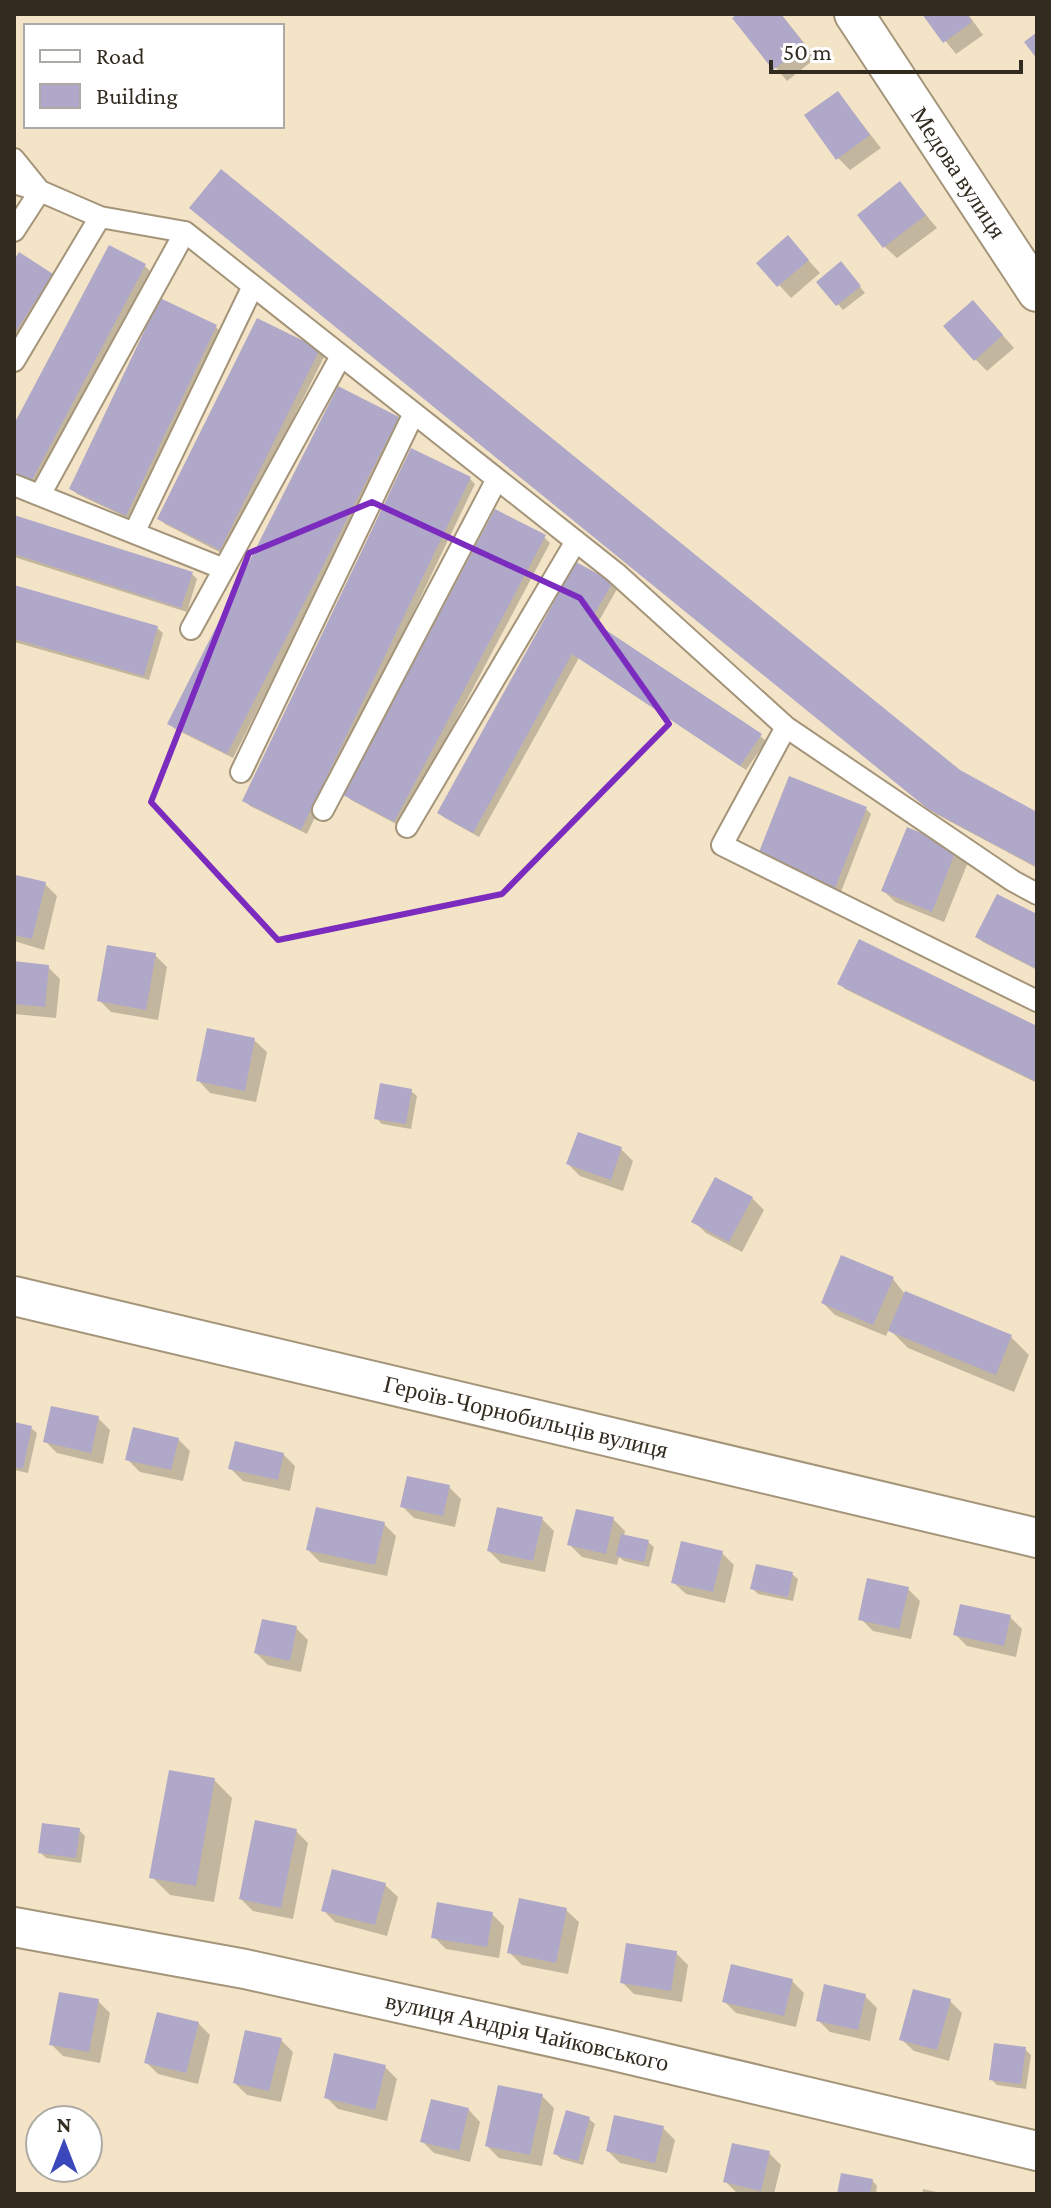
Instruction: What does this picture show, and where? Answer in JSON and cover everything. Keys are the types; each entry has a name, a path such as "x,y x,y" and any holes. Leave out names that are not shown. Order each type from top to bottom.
{"street":[{"name":"Медова вулиця","path":"854,14 1037,292"},
{"name":"Героїв-Чорнобильців вулиця","path":"14,1296 1037,1538"},
{"name":"вулиця Андрія Чайковського","path":"14,1927 245,1969 610,2050 1037,2151"}],"lane":[{"path":"14,159 40,191"},
{"path":"14,183 100,217 185,232 616,573 786,727 1013,881 1037,894"},
{"path":"14,231 40,191"},
{"path":"14,361 100,217"},
{"path":"40,495 185,232"},
{"path":"134,533 253,286"},
{"path":"191,629 341,356"},
{"path":"241,772 414,413"},
{"path":"323,810 497,479"},
{"path":"14,485 224,569"},
{"path":"407,827 576,541"},
{"path":"786,727 722,845 1037,1001"}],"highlighted area":[{"path":"372,502 580,598 669,724 502,894 278,940 151,802 249,553"}],"building":[{"path":"737,14 781,14 805,45 773,70 732,18"},
{"path":"922,14 967,14 972,22 943,43"},
{"path":"1037,32 1037,59 1024,42"},
{"path":"838,91 870,135 836,160 804,115"},
{"path":"221,169 960,770 1037,812 1037,867 928,809 189,208"},
{"path":"900,181 926,215 883,248 857,215"},
{"path":"788,235 809,260 777,287 756,263"},
{"path":"109,245 146,264 31,482 14,473 14,424"},
{"path":"19,252 53,274 14,334 14,260"},
{"path":"841,261 861,286 836,306 816,282"},
{"path":"160,298 217,325 126,516 69,489"},
{"path":"973,300 1003,335 974,361 943,326"},
{"path":"257,318 320,349 220,550 157,519"},
{"path":"338,386 399,417 227,754 167,724"},
{"path":"411,448 471,477 301,830 242,801"},
{"path":"495,509 546,535 394,822 343,795"},
{"path":"14,515 193,572 181,608 14,554"},
{"path":"576,562 613,582 591,620 762,734 740,766 572,654 473,833 437,813"},
{"path":"14,585 158,626 144,676 14,639"},
{"path":"789,776 867,807 835,888 757,857"},
{"path":"907,827 957,848 932,912 881,891"},
{"path":"16,875 46,882 32,939 14,935"},
{"path":"997,894 1037,914 1037,969 975,937"},
{"path":"859,939 1037,1026 1037,1082 837,984"},
{"path":"107,945 156,953 146,1010 97,1001"},
{"path":"14,961 49,965 45,1007 14,1004"},
{"path":"207,1028 255,1038 245,1091 196,1081"},
{"path":"380,1083 412,1089 406,1124 374,1119"},
{"path":"578,1132 622,1147 611,1180 566,1164"},
{"path":"715,1177 753,1197 729,1242 691,1222"},
{"path":"841,1255 894,1277 873,1325 821,1303"},
{"path":"905,1291 1012,1335 996,1375 888,1331"},
{"path":"51,1406 99,1416 91,1453 43,1442"},
{"path":"14,1422 32,1426 23,1469 14,1467"},
{"path":"133,1427 179,1438 171,1470 125,1460"},
{"path":"235,1441 284,1453 278,1480 228,1469"},
{"path":"407,1476 450,1485 443,1516 400,1507"},
{"path":"316,1507 385,1522 375,1565 306,1550"},
{"path":"497,1507 543,1517 533,1561 487,1551"},
{"path":"576,1509 614,1517 606,1554 567,1545"},
{"path":"621,1534 649,1540 644,1562 616,1556"},
{"path":"681,1541 723,1551 713,1592 671,1583"},
{"path":"756,1564 793,1572 788,1597 750,1589"},
{"path":"867,1578 909,1587 899,1629 858,1620"},
{"path":"960,1604 1011,1615 1004,1646 953,1635"},
{"path":"262,1619 297,1626 290,1661 254,1653"},
{"path":"169,1770 215,1778 196,1886 149,1878"},
{"path":"255,1820 297,1829 281,1908 239,1899"},
{"path":"42,1823 80,1828 76,1858 38,1853"},
{"path":"332,1869 386,1883 375,1925 321,1911"},
{"path":"519,1898 567,1908 556,1963 507,1953"},
{"path":"437,1902 493,1912 487,1947 431,1938"},
{"path":"626,1943 677,1951 671,1991 620,1983"},
{"path":"731,1964 793,1979 784,2016 722,2002"},
{"path":"824,1984 866,1994 858,2030 816,2021"},
{"path":"913,1989 951,1999 937,2050 899,2040"},
{"path":"59,1992 99,1999 89,2052 49,2045"},
{"path":"157,2012 199,2022 186,2073 144,2063"},
{"path":"245,2030 282,2038 269,2091 233,2083"},
{"path":"994,2043 1026,2047 1021,2084 989,2080"},
{"path":"334,2053 386,2065 375,2110 324,2098"},
{"path":"498,2085 543,2094 530,2155 485,2146"},
{"path":"431,2099 469,2108 459,2151 420,2142"},
{"path":"566,2110 590,2117 578,2161 553,2154"},
{"path":"614,2115 664,2126 655,2163 606,2151"},
{"path":"732,2143 770,2151 761,2191 723,2182"},
{"path":"841,2173 873,2179 870,2194 837,2194"}]}
